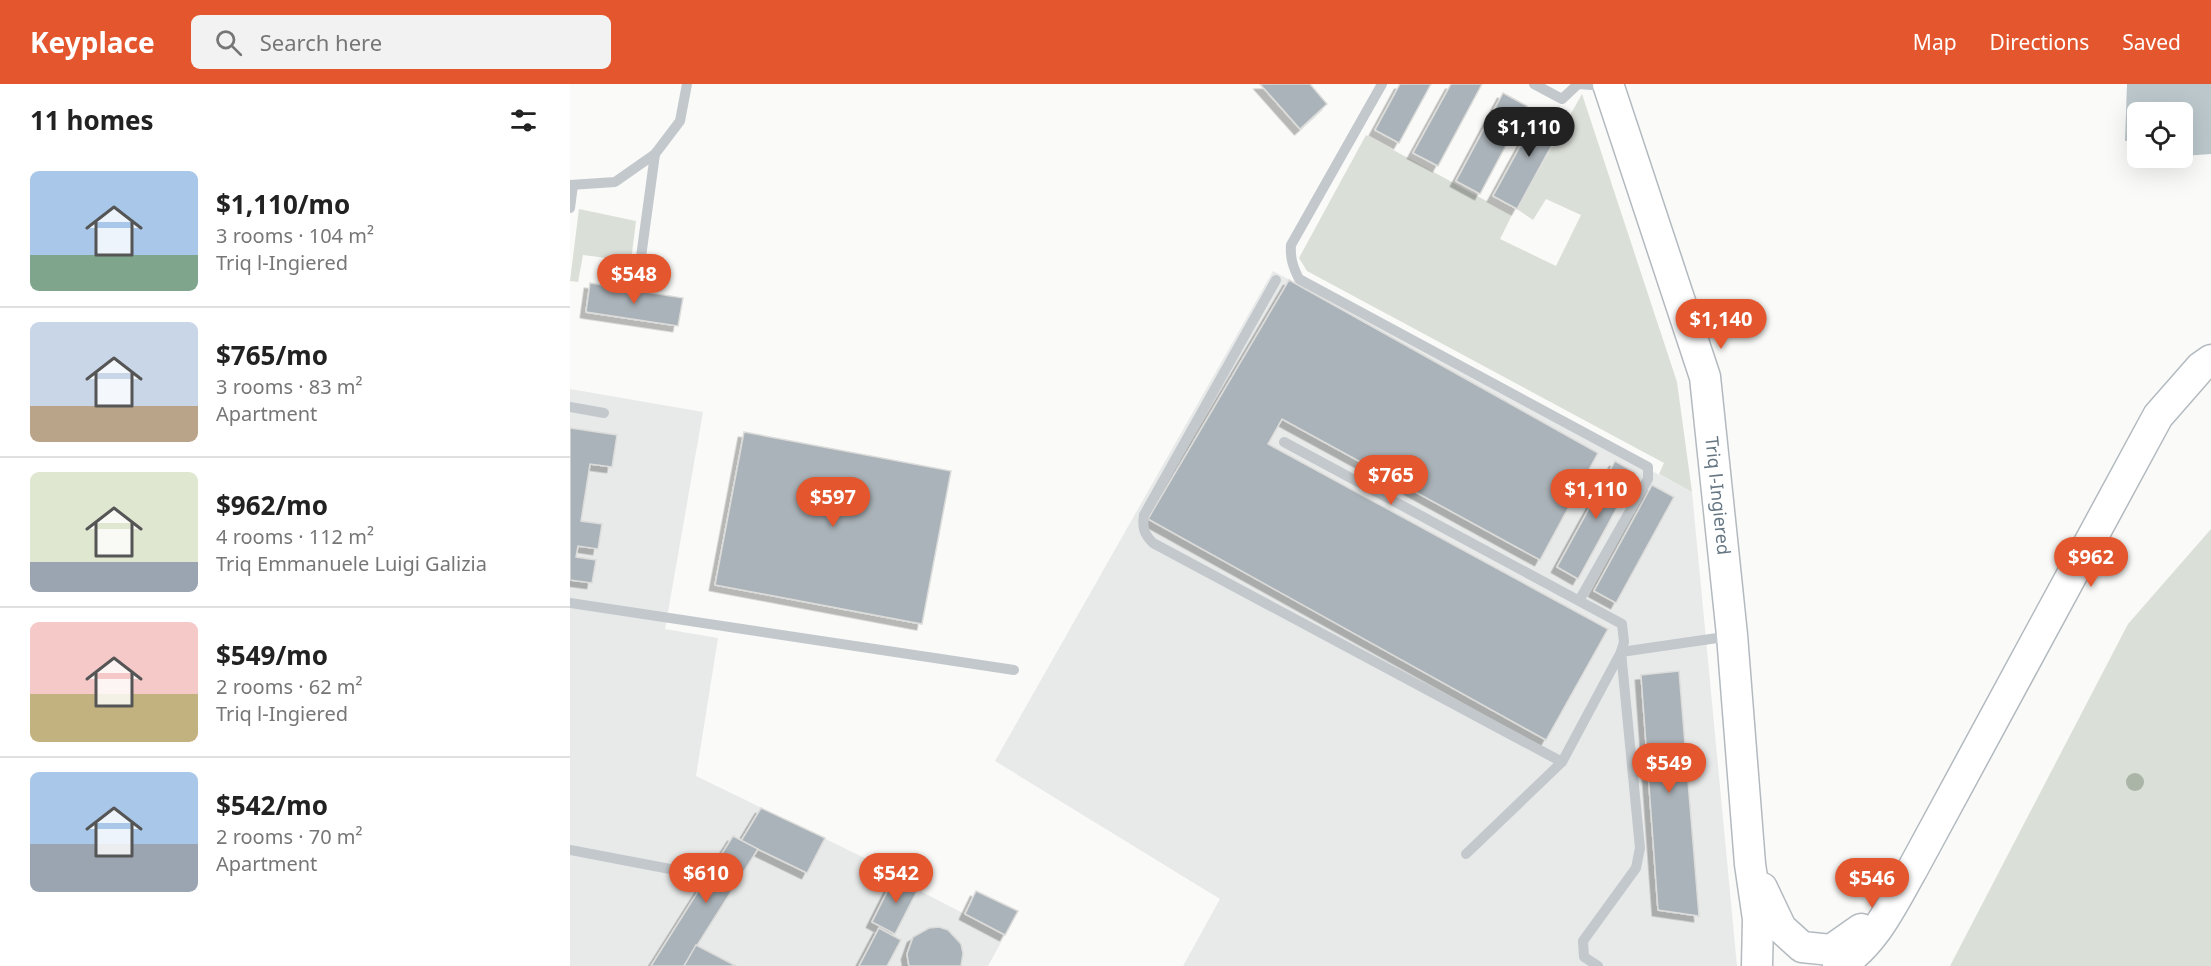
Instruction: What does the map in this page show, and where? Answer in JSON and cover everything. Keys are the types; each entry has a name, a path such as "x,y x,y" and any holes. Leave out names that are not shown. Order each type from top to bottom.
{"main road":[{"name":"Triq l-Ingiered","path":"1608,85 1705,377 1732,636 1750,864 1758,920 1757,966"},
{"path":"1838,966 1849,960 1881,924 2158,416 2201,367 2211,360"},
{"path":"1750,864 1781,928 1802,947 1832,950 1858,934 1951,795"},
{"path":"1867,966 1888,935 1912,870"},
{"name":"Triq l-Ingiered","path":"1758,920 1776,966"}],"lane":[{"path":"570,208 572,185 615,182 655,154 680,121 687,84"},
{"path":"1382,84 1291,245 1290,253 1295,271 1299,279 1648,467 1648,479 1580,599"},
{"path":"1534,84 1562,99 1578,84 1608,85"},
{"path":"638,279 655,154"},
{"path":"1276,280 1144,515 1143,529 1147,537 1153,543 1562,762"},
{"path":"570,407 604,413"},
{"path":"1284,442 1580,599 1622,624 1624,642 1621,652 1562,762 1466,854"},
{"path":"570,603 1014,670"},
{"path":"1621,652 1732,636"},
{"path":"1598,966 1584,957 1583,941 1636,868 1640,848 1621,652"},
{"path":"570,850 670,868"}],"shaded area":[{"path":"2127,84 2211,84 2211,154 2193,155 2193,102 2127,102 2127,141 2125,141"},
{"path":"1582,94 1677,382 1692,492 1659,474 1664,463 1307,271 1299,258 1366,135 1512,215 1500,239 1556,266 1581,215 1546,199 1533,220 1517,209"},
{"path":"579,209 636,221 631,261 583,255 578,282 570,281"},
{"path":"1273,271 1692,492 1737,966 1183,966 1220,899 995,761"},
{"path":"570,389 703,412 665,629 718,638 696,776 920,885 922,892 1005,935 988,966 570,966"},
{"path":"2211,529 2211,966 1950,966 2128,624"}],"building":[{"path":"1260,84 1310,84 1327,104 1300,129"},
{"path":"1400,84 1431,84 1399,143 1375,130"},
{"path":"1451,84 1482,84 1438,166 1413,153"},
{"path":"1503,93 1527,106 1480,194 1456,181"},
{"path":"1541,108 1565,121 1517,209 1493,196"},
{"path":"1289,280 1598,453 1540,560 1282,419 1268,444 1608,629 1546,740 1148,519"},
{"path":"590,283 683,298 678,326 586,312"},
{"path":"570,428 617,435 612,467 590,464 581,521 602,524 598,549 578,546 576,557 596,560 592,583 570,580"},
{"path":"744,432 951,471 922,624 715,585"},
{"path":"1615,461 1636,473 1578,579 1557,567"},
{"path":"1652,485 1674,497 1616,603 1594,591"},
{"path":"1679,671 1699,916 1658,910 1641,675"},
{"path":"761,808 825,838 807,873 741,841"},
{"path":"733,836 758,849 684,966 651,966"},
{"path":"896,874 920,885 895,934 872,922"},
{"path":"976,891 1018,911 1005,935 965,914"},
{"path":"939,927 948,930 961,944 963,953 961,966 909,966 907,954 913,937 929,928"},
{"path":"879,928 901,940 887,966 859,966"},
{"path":"696,945 736,966 684,966"}]}
